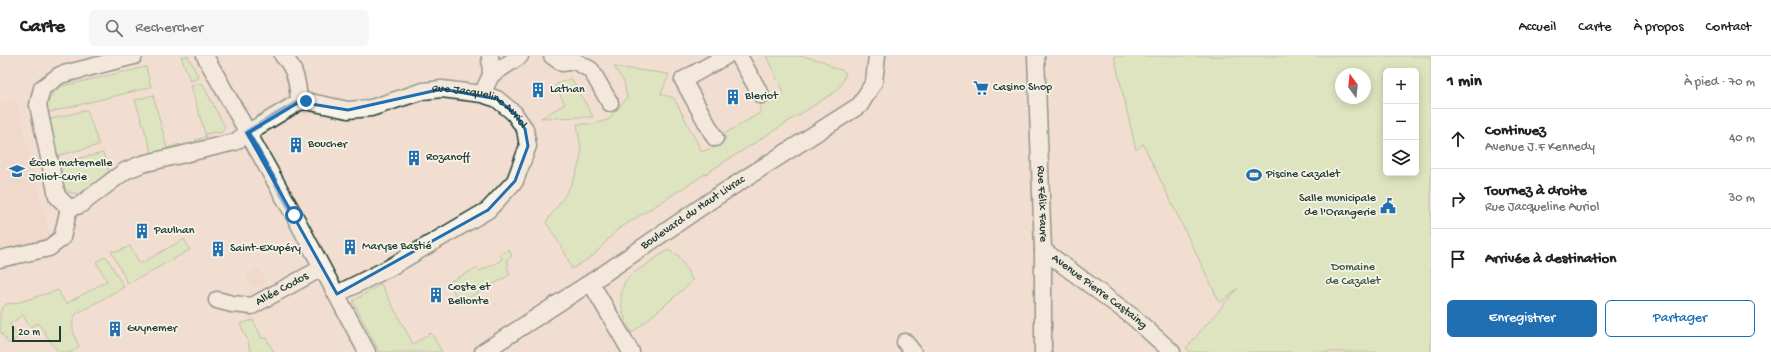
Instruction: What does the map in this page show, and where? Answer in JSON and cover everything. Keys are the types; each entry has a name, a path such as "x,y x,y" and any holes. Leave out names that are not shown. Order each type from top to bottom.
{"street":[{"path":"69,208 57,196 38,105 42,88 60,76 134,56"},
{"path":"205,56 367,352"},
{"path":"69,208 80,205 125,171 142,164 235,142 247,132 299,102 298,88 291,63 283,56"},
{"path":"482,94 491,75 490,56"},
{"path":"491,75 520,56"},
{"path":"552,56 562,63 576,61 591,70 610,103"},
{"path":"715,138 683,80 726,56"},
{"path":"739,56 761,95"},
{"name":"Boulevard du Haut Livrac","path":"483,352 591,283 716,197 860,105 874,82 877,56"},
{"name":"Rue Félix Faure","path":"1036,56 1043,250 1044,352"},
{"name":"Rue Jacqueline Auriol","path":"299,102 306,101 348,110 371,108 423,91 442,89 482,94 497,99 514,113 525,129 528,146 515,181 488,210 388,268 336,294"},
{"path":"0,259 49,248 62,238 69,208"},
{"name":"Avenue Pierre Castaing","path":"1043,250 1133,317 1172,352"},
{"name":"Allée Codos","path":"217,300 232,304 252,306 322,268"},
{"path":"591,283 631,352"}],"highlighted area":[{"path":"442,89 497,99 514,113 525,129 528,146 515,181 488,210 337,294 247,133 299,102 348,110"}],"shaded area":[{"name":"École maternelle Joliot-Curie","path":"16,99 51,240 0,252 0,103"},
{"path":"258,268 267,282 253,289 246,275"}],"green space":[{"path":"181,56 188,56 199,78 190,81"},
{"path":"766,56 801,56 823,61 846,73 841,85 835,92 617,230 594,255 572,269 564,251 546,222 569,188 578,169 581,149 577,124 593,124 608,120 627,98 624,82 614,67 669,74 661,94 674,98 702,152 719,145 726,139 724,134 760,113 760,105 784,94"},
{"name":"Domaine de Cazalet","path":"1114,56 1431,56 1431,352 1190,352 1186,348 1238,288 1220,303 1143,144 1136,150"},
{"path":"146,67 151,87 46,113 50,97 58,88 62,86"},
{"path":"571,78 593,117 541,118 565,104 555,85"},
{"path":"202,83 225,127 219,134 218,132 205,134 191,86"},
{"path":"153,95 167,148 180,144 181,147 154,154 152,153 135,100"},
{"path":"87,110 99,145 56,156 47,120"},
{"path":"206,137 207,141 196,144 195,140"},
{"path":"103,153 109,171 89,188 78,194 69,192 65,189 58,163"},
{"path":"184,239 190,250 128,284 111,251 119,251 130,246 140,264"},
{"path":"509,249 512,256 506,260 509,265 507,267 510,275 459,303 449,282 477,268 480,271 500,261 502,259 500,255"},
{"path":"668,250 678,255 693,281 632,333 623,312 621,297 625,283 629,276"},
{"path":"106,256 124,287 76,314 73,326 74,335 79,347 72,352 58,352 38,323 30,327 23,315 10,324 18,337 9,344 0,331 0,312 6,304 16,303 58,290 66,304 107,281 96,262"},
{"path":"381,284 413,344 431,333 442,352 379,352 353,301"},
{"path":"253,320 262,338 266,338 274,352 250,352 248,341 240,324"}],"place":[{"name":"Casino Shop","path":"981,88"},
{"name":"Lathan","path":"538,90"},
{"name":"Bleriot","path":"733,97"},
{"name":"Boucher","path":"296,145"},
{"name":"Rozanoff","path":"414,158"},
{"name":"École maternelle Joliot-Curie","path":"17,171"},
{"name":"Piscine Cazalet","path":"1254,175"},
{"name":"Salle municipale de l'Orangerie","path":"1388,206"},
{"name":"Paulhan","path":"142,231"},
{"name":"Maryse Bastié","path":"350,247"},
{"name":"Saint-Exupéry","path":"218,249"},
{"name":"Coste et Bellonte","path":"436,295"},
{"name":"Guynemer","path":"115,329"}],"route":[{"path":"294,215 247,132 299,102 306,101"}]}
